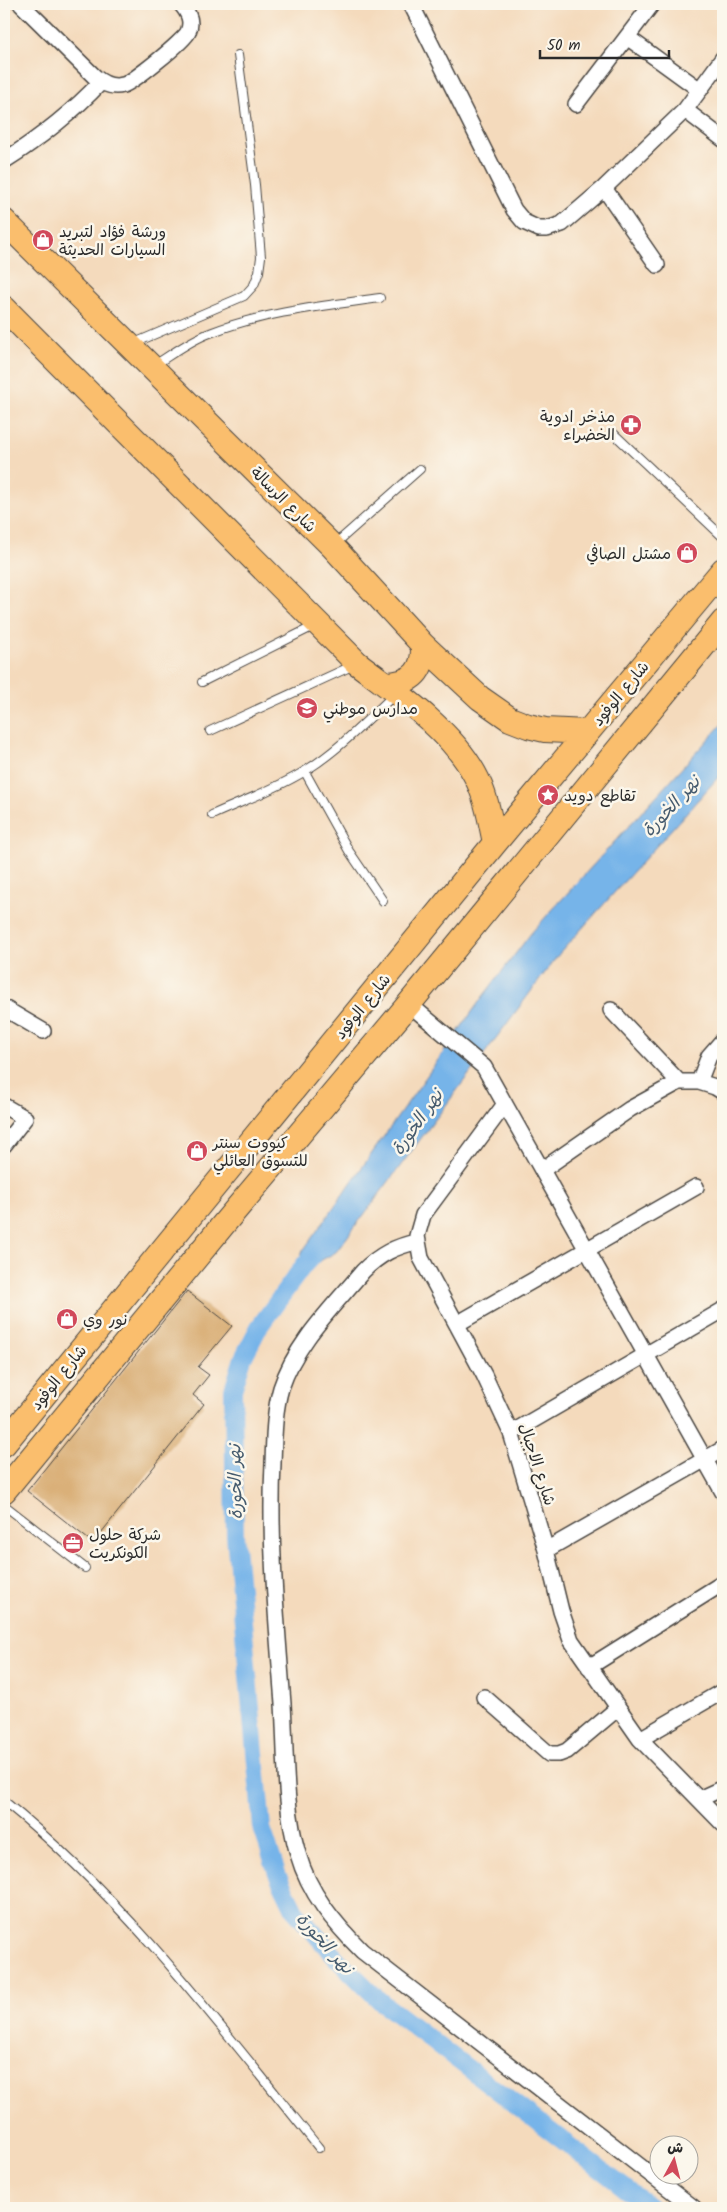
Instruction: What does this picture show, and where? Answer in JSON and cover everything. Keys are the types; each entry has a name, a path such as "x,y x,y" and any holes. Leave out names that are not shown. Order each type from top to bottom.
{"main road":[{"name":"شارع الرسالة","path":"4,221 128,346 152,367 332,546 423,644 480,698 510,719 545,730 587,732"},
{"path":"4,308 357,663 391,688 454,744 465,759 482,791 495,843"},
{"name":"شارع الوفود","path":"4,1444 495,843 723,570"},
{"name":"شارع الوفود","path":"4,1491 410,1004 723,622"},
{"path":"391,688 410,679 419,669 423,657 423,644"}],"street":[{"path":"21,4 101,82 115,86 129,83 186,37 190,19 182,4"},
{"path":"411,4 514,210 524,222 539,229 554,228 562,224 604,188 685,110 723,58"},
{"path":"576,104 652,4"},
{"path":"626,37 700,90"},
{"path":"4,161 64,119 101,82"},
{"path":"685,110 723,139"},
{"path":"604,188 657,265"},
{"path":"410,1004 484,1067 723,1492"},
{"path":"4,1008 43,1031"},
{"path":"611,1010 679,1082"},
{"path":"700,1082 709,1056 723,1040"},
{"path":"542,1170 630,1109 679,1082 700,1082 715,1086 723,1092"},
{"name":"شارع الاجبال","path":"505,1104 428,1205 419,1225 417,1242 425,1269 484,1376 511,1433 546,1550 560,1611 571,1640 640,1738 723,1824"},
{"path":"4,1106 25,1118 4,1145"},
{"path":"456,1324 696,1187"},
{"path":"417,1242 387,1251 363,1271 300,1347 286,1374 277,1403 272,1492 274,1572 290,1808 298,1855 317,1898 331,1918 362,1951 694,2208"},
{"path":"511,1433 723,1310"},
{"path":"546,1550 723,1449"},
{"path":"589,1667 723,1583"},
{"path":"640,1738 723,1691"},
{"path":"484,1698 549,1754 559,1754 567,1751 618,1708"},
{"path":"699,1799 723,1788"}],"lane":[{"path":"128,346 244,296 254,285 260,272 261,257 256,185 238,56"},
{"path":"152,367 208,333 309,308 380,298"},
{"path":"613,433 723,537"},
{"path":"332,546 420,469"},
{"path":"202,682 318,624"},
{"path":"210,731 357,663"},
{"path":"212,815 305,772 334,751 391,688"},
{"path":"305,772 349,850 383,901"},
{"path":"4,1505 85,1568"},
{"path":"4,1800 80,1868 139,1933 201,2002 319,2148"}],"water":[{"name":"نهر الخورة","path":"723,723 723,772 559,954 336,1252 320,1261 304,1265 301,1258 302,1252 484,995 532,932"}],"building":[{"path":"187,1291 232,1326 198,1367 209,1375 193,1395 204,1404 93,1543 27,1491"}],"waterway":[{"name":"نهر الخورة","path":"319,1249 304,1265 259,1327 243,1358 233,1390 235,1535 262,1828 278,1876 295,1911 336,1958 380,2001 651,2208"}],"place":[{"name":"ورشة فؤاد لتبريد السيارات الحديثة","path":"43,240"},
{"name":"مذخر ادوية الخضراء","path":"631,425"},
{"name":"مشتل الصافي","path":"687,553"},
{"name":"مدارس موطني","path":"307,708"},
{"name":"تقاطع دويد","path":"548,795"},
{"name":"كيووت سنتر للتسوق العائلي","path":"197,1151"},
{"name":"نور وي","path":"67,1319"},
{"name":"شركة حلول الكونكريت","path":"73,1543"}]}
